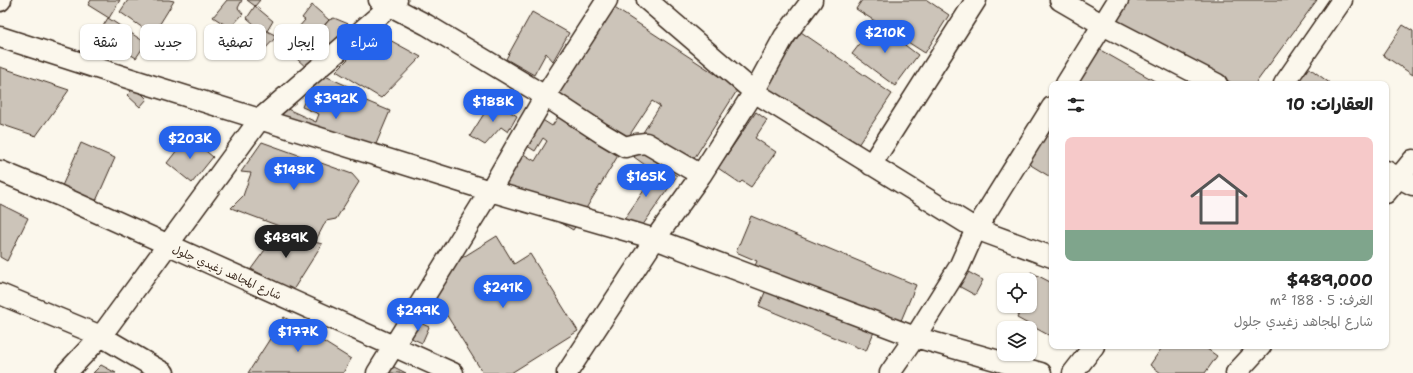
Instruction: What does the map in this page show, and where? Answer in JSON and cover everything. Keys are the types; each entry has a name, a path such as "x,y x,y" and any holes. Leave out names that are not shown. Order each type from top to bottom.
{"street":[{"path":"377,373 490,191 545,96 607,0"},
{"path":"647,0 754,92 976,229 1049,256"},
{"path":"567,373 655,239 701,175 754,92 784,37 812,0"},
{"path":"871,165 976,0"},
{"path":"1060,0 1103,25 1211,81"},
{"path":"1068,81 1118,0"},
{"path":"1286,81 1342,0"},
{"path":"66,373 102,336 260,119 389,2 545,96 625,147 646,143 701,175"},
{"path":"0,37 490,191 655,239 915,337 1041,373"},
{"path":"890,373 915,337 959,267 976,229 1049,112"},
{"path":"1389,190 1413,160"},
{"name":"شارع المجاهد زغيدي جلول","path":"0,171 58,195 453,373"},
{"path":"0,294 102,336 164,373"},
{"path":"1073,373 1092,349"},
{"path":"1236,373 1258,349"}],"building":[{"path":"91,0 120,0 109,18 88,5"},
{"path":"128,0 174,1 160,24 140,24 140,26 120,12"},
{"path":"227,0 242,0 238,8 243,14 234,24 224,24 213,17"},
{"path":"247,0 260,0 255,6"},
{"path":"862,0 927,0 949,15 925,53 856,9"},
{"path":"1130,0 1317,0 1257,81 1228,81 1116,21"},
{"path":"312,5 329,20 326,24 301,24 305,20 302,18"},
{"path":"610,5 738,89 690,165 642,134 660,106 652,101 625,142 549,93"},
{"path":"255,6 273,21 267,31 274,34 274,39 266,48 266,24 254,24 247,18"},
{"path":"532,12 569,33 553,61 546,53 534,75 506,59"},
{"path":"108,18 117,24 104,24"},
{"path":"334,18 349,24 337,24 337,40 329,49 329,24 326,24 329,20"},
{"path":"876,23 918,55 895,86 852,54"},
{"path":"1403,25 1413,31 1413,75 1383,55"},
{"path":"801,32 892,94 856,148 765,87"},
{"path":"132,34 140,39 140,52 136,58 132,55"},
{"path":"392,41 421,57 381,98 336,71 347,60 392,60"},
{"path":"1095,47 1155,81 1076,81"},
{"path":"298,60 318,60 309,70"},
{"path":"1300,61 1327,81 1286,81"},
{"path":"0,67 69,90 36,136 0,124"},
{"path":"316,72 361,92 359,98 390,111 368,163 273,130 283,107 316,122 319,114 302,107"},
{"path":"135,87 147,99 140,107 127,95"},
{"path":"492,101 517,116 508,132 501,127 485,145 470,136"},
{"path":"756,112 767,120 755,138 776,152 751,187 742,181 740,183 718,168"},
{"path":"558,117 619,154 573,230 499,185 520,152 535,161 547,141 543,138 535,151 521,142 541,119 552,126"},
{"path":"1049,131 1049,176 1029,164"},
{"path":"188,136 213,157 192,183 167,163"},
{"path":"262,142 352,174 359,182 336,219 326,221 316,240 231,208 243,196 251,173 241,172"},
{"path":"81,143 115,158 92,210 58,195"},
{"path":"639,150 677,176 631,242 616,231 649,183 652,185 659,175 634,157"},
{"path":"0,204 28,218 7,261 0,257"},
{"path":"751,216 916,285 895,335 876,327 866,351 759,306 766,290 748,283 757,261 736,252"},
{"path":"278,232 322,244 293,290 251,269"},
{"path":"497,236 514,264 530,254 578,331 511,373 483,373 434,295 452,264"},
{"path":"959,267 983,280 975,295 951,282"},
{"path":"1037,275 1049,281 1049,335 1037,329 1037,321 1023,321 1017,318 1020,313 1037,313"},
{"path":"284,317 351,359 343,373 248,373"},
{"path":"414,320 429,327 422,343 407,336"},
{"path":"1161,349 1207,349 1217,356 1205,373 1161,373 1150,365"},
{"path":"388,364 406,373 384,373"},
{"path":"101,365 116,373 93,373"}]}
